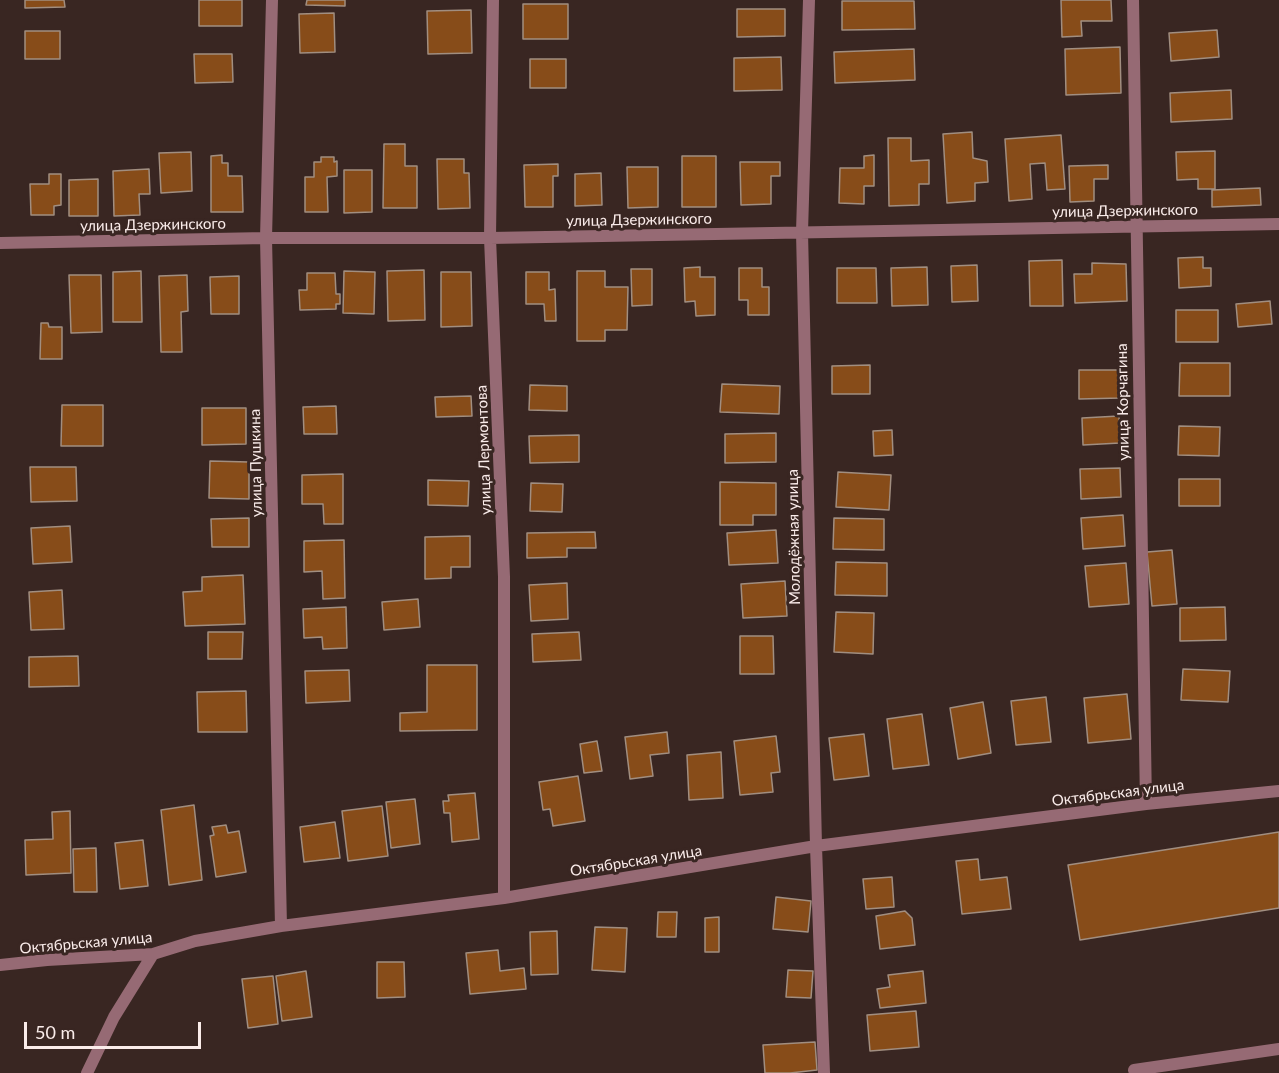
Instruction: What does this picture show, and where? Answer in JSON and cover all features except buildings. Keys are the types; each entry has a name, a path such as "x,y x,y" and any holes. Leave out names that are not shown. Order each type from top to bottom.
{"street":[{"name":"улица Пушкина","path":"272,0 266,238 281,926"},
{"name":"улица Лермонтова","path":"493,0 490,238 504,577 504,898"},
{"name":"Молодёжная улица","path":"809,0 802,232 816,846 824,1073"},
{"name":"улица Корчагина","path":"1133,0 1146,804"},
{"name":"улица Дзержинского","path":"0,243 266,238 490,238 1279,224"},
{"name":"Октябрьская улица","path":"0,965 153,954 195,941 281,926 504,898 816,846 1146,804 1279,790"},
{"path":"87,1073 114,1017 153,954"},
{"path":"1134,1070 1279,1049"}]}
